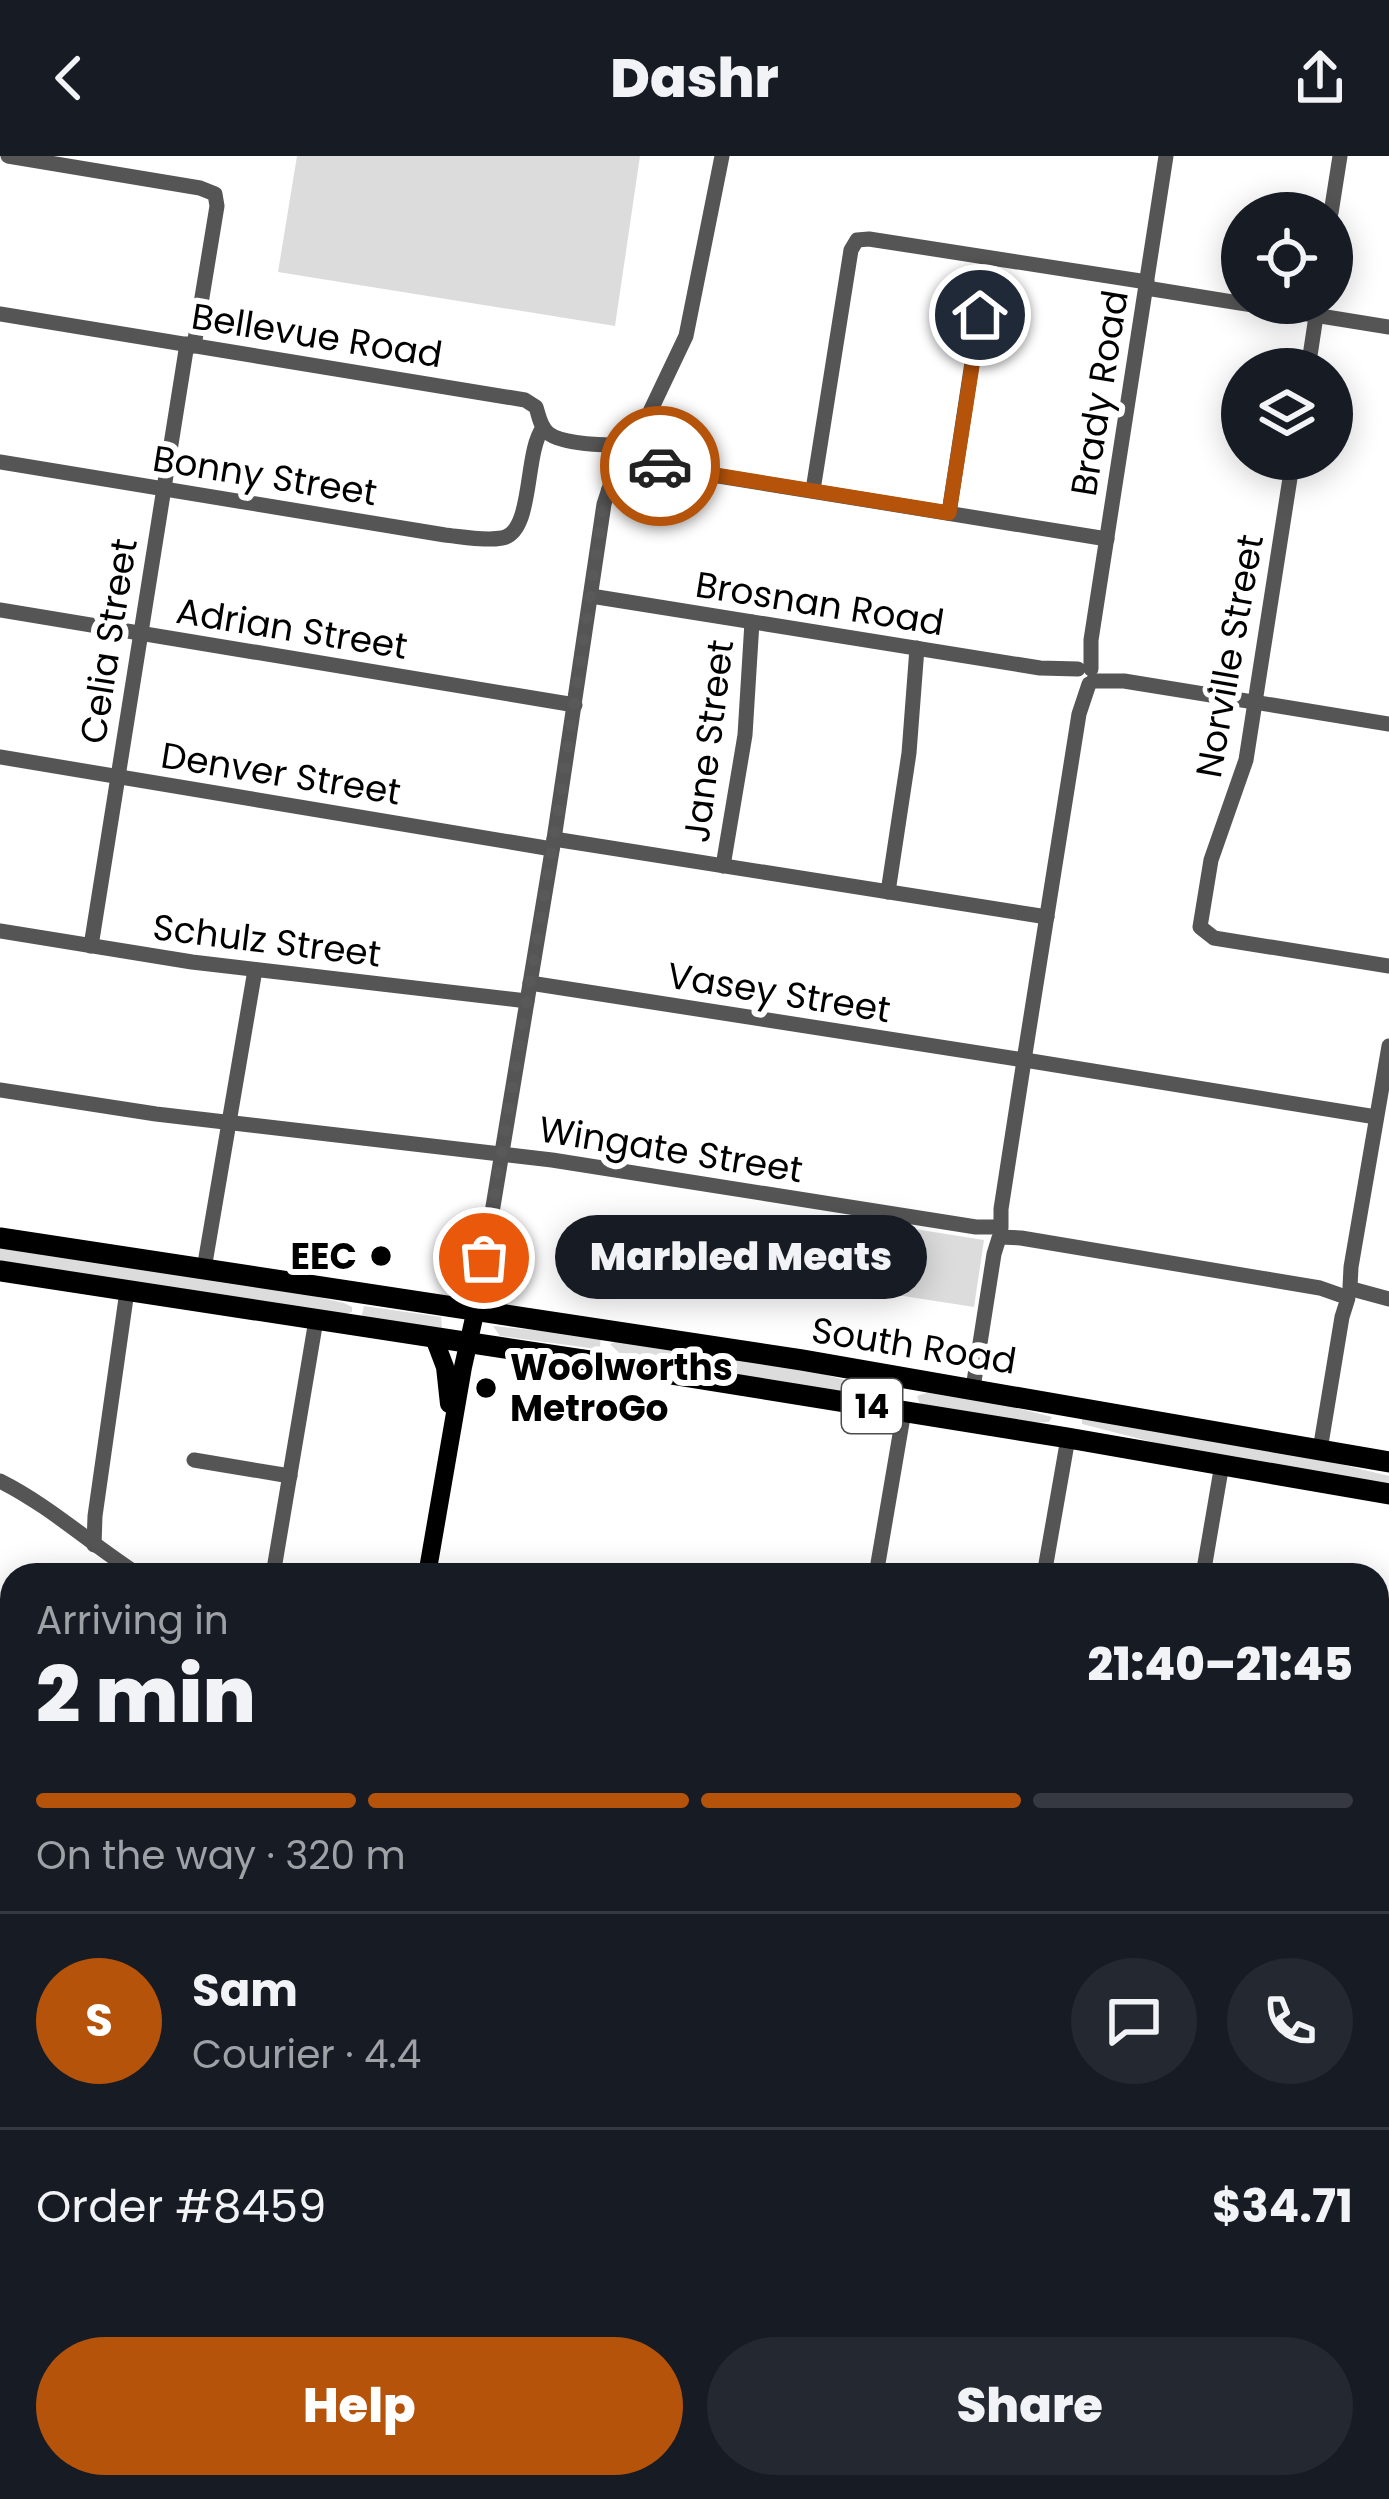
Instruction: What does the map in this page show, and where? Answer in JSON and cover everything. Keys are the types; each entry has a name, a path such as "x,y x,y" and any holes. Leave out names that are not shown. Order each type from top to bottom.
{"highway":[{"name":"South Road","path":"0,1238 608,1329 1389,1462"},
{"name":"South Road","path":"0,1271 603,1363 1389,1495"},
{"path":"356,1326 361,1292"},
{"path":"603,1363 608,1329"},
{"path":"904,1412 910,1378"},
{"path":"1068,1438 1073,1406"}],"main road":[{"path":"429,1563 476,1309"},
{"path":"434,1338 445,1366 452,1426"}],"street":[{"name":"Celia Street","path":"8,156 200,188 215,194 217,206 162,489 91,946"},
{"path":"476,1309 603,519 686,335 722,156"},
{"name":"Brady Road","path":"973,1388 1166,156"},
{"path":"1334,192 1340,156"},
{"path":"813,490 857,240 1221,296"},
{"path":"949,513 988,258"},
{"name":"Bellevue Road","path":"0,314 525,400 536,406 543,428 554,437 603,445 657,466 1107,539"},
{"path":"1353,318 1389,327"},
{"name":"Bonny Street","path":"0,462 445,536 504,538 518,529 534,444 543,428"},
{"name":"Norville Street","path":"1290,480 1243,772 1211,860 1200,923 1202,931 1214,938 1389,966"},
{"name":"Brosnan Road","path":"591,596 1389,724"},
{"name":"Adrian Street","path":"0,610 575,706"},
{"name":"Jane Street","path":"723,866 745,735 752,622"},
{"path":"888,892 908,765 917,648"},
{"name":"Denver Street","path":"0,757 1047,917"},
{"name":"Schulz Street","path":"0,931 255,970 527,1001"},
{"path":"204,1269 255,970"},
{"name":"Vasey Street","path":"530,983 1376,1117"},
{"path":"1320,1450 1389,1046"},
{"name":"Wingate Street","path":"0,1090 229,1123 502,1154 1381,1298"},
{"path":"94,1545 94,1516 127,1291"},
{"path":"275,1563 316,1320"},
{"path":"878,1563 904,1412"},
{"path":"1046,1563 1068,1438"},
{"path":"194,1460 290,1476"},
{"path":"1205,1563 1222,1464"},
{"path":"0,1481 26,1494 94,1545 109,1563"},
{"path":"63,1522 88,1526 94,1516"}],"shaded area":[{"path":"297,156 640,156 615,326 278,272"},
{"path":"883,1224 984,1240 974,1307 871,1291"},
{"path":"0,1246 274,1287 344,1303 352,1312 0,1262"},
{"path":"364,1306 441,1317 442,1328 361,1319"},
{"path":"493,1326 601,1337 600,1347 500,1336"},
{"path":"621,1340 788,1365 887,1388 890,1397 878,1399 686,1369 619,1353 610,1344"},
{"path":"959,1393 1052,1417 1049,1422 1030,1423 920,1404 917,1396"},
{"path":"1082,1418 1274,1448 1389,1476 1389,1486 1168,1446 1082,1424"}],"way so far":[{"path":"484,1258 605,495 619,459 632,465 640,453 660,466"}],"place":[{"name":"EEC","path":"381,1256"},
{"name":"Marbled Meats","path":"484,1258"},
{"name":"Woolworths MetroGo","path":"486,1388"}],"route":[{"path":"660,466 949,513 980,315"}]}
